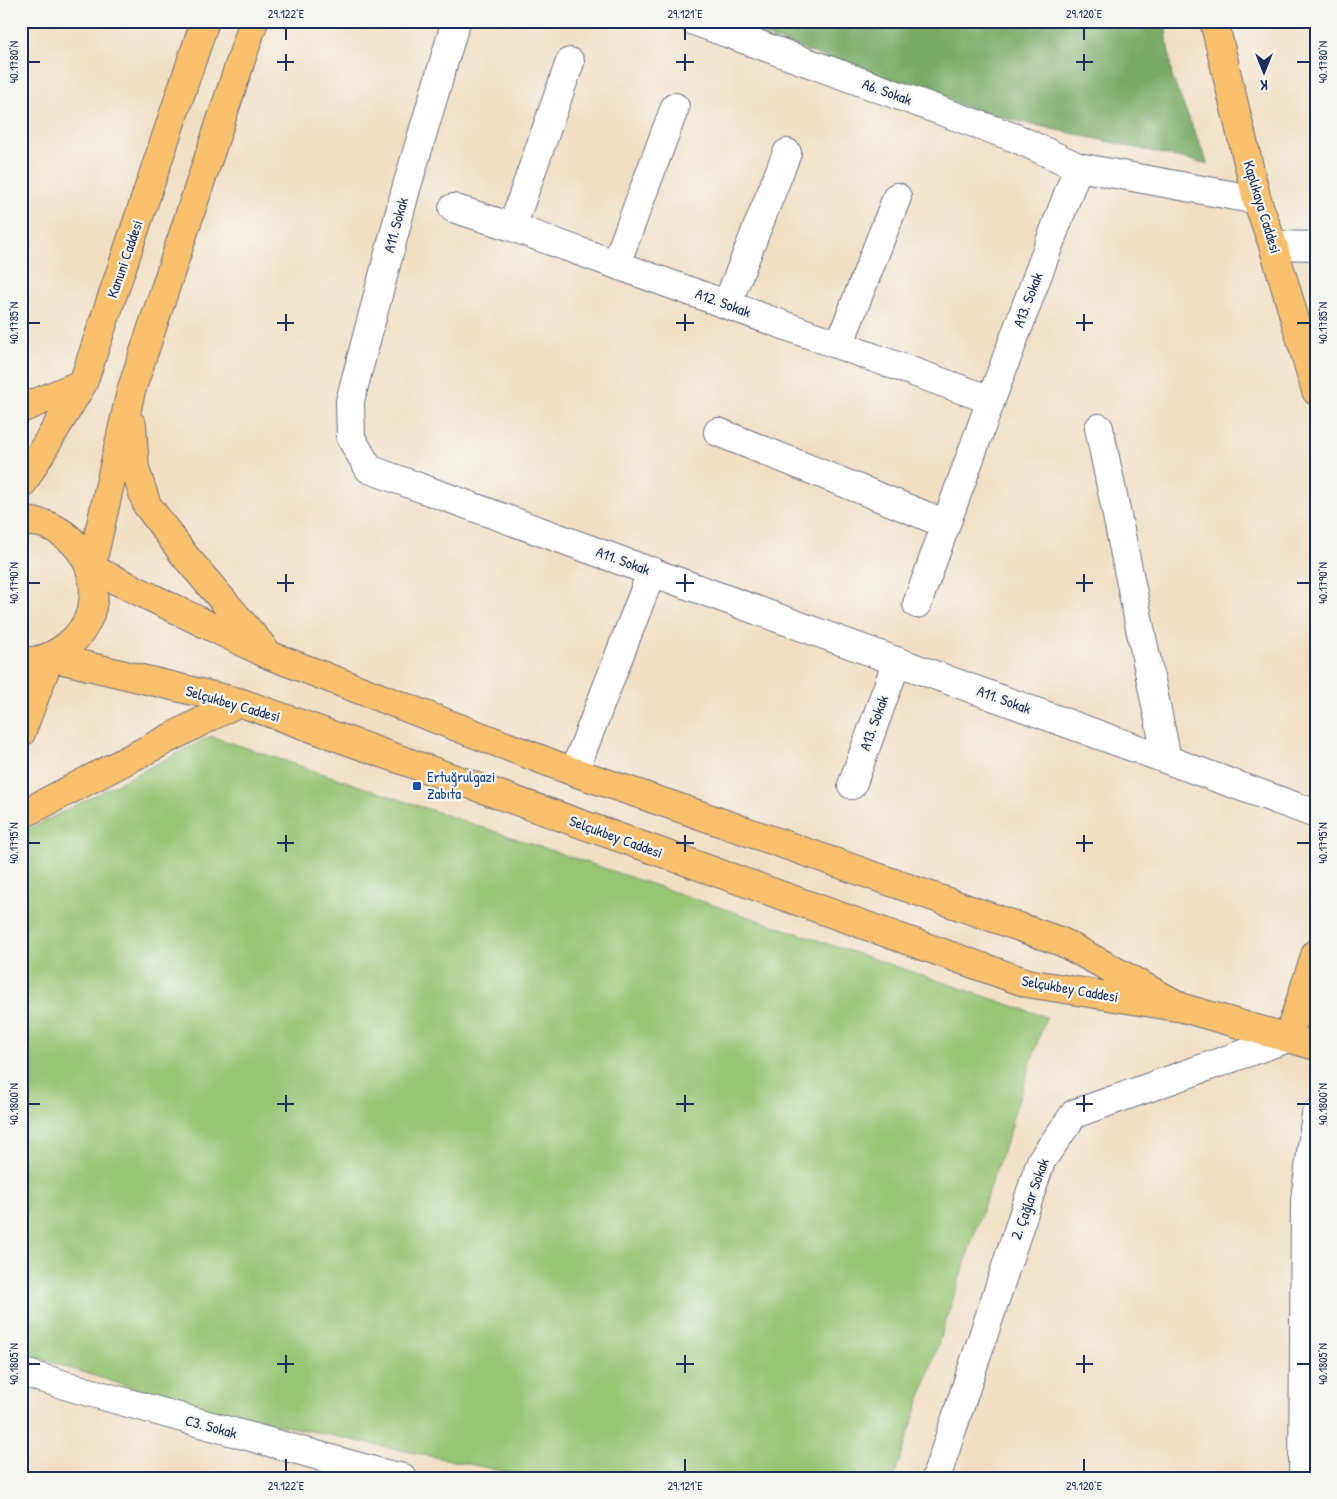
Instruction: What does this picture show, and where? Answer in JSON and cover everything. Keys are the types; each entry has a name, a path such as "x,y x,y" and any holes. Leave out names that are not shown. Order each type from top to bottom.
{"main road":[{"name":"Kanuni Caddesi","path":"21,486 83,383 205,21"},
{"path":"21,661 28,662 50,657 68,646 83,630 92,610 94,590 91,568 131,391 254,21"},
{"name":"Kaplıkaya Caddesi","path":"1214,21 1257,200 1273,244 1316,391"},
{"path":"21,410 83,383"},
{"path":"131,391 135,470 147,505 185,556 269,655"},
{"path":"21,521 42,524 63,533 80,549 91,568"},
{"name":"Selçukbey Caddesi","path":"91,568 269,655 574,772 1062,942 1183,1008"},
{"path":"21,733 50,657"},
{"name":"Selçukbey Caddesi","path":"50,657 239,702 1026,983 1183,1008 1316,1046"},
{"path":"21,815 239,702"},
{"path":"1288,1038 1316,953"}],"street":[{"name":"A11. Sokak","path":"456,21 406,189 350,401 351,438 369,469 1316,814"},
{"name":"A6. Sokak","path":"694,21 1018,139 1078,168"},
{"path":"512,227 570,62"},
{"path":"616,264 676,106"},
{"path":"727,304 787,153"},
{"path":"1078,168 1257,200"},
{"name":"A13. Sokak","path":"917,604 1078,168"},
{"path":"839,345 897,197"},
{"name":"A12. Sokak","path":"453,208 616,264 991,400"},
{"path":"1273,244 1316,246"},
{"path":"1099,428 1167,760"},
{"path":"718,432 946,524"},
{"path":"574,772 652,572"},
{"name":"A13. Sokak","path":"852,786 897,661"},
{"name":"2. Çağlar Sokak","path":"936,1478 1041,1161 1074,1114 1288,1038"},
{"path":"1303,1478 1305,1200 1316,1114"},
{"name":"C3. Sokak","path":"21,1372 78,1390 388,1476"}],"green space":[{"path":"723,21 1165,21 1172,77 1208,164 985,114"},
{"path":"211,736 1046,1017 1011,1123 1013,1124 993,1177 894,1478 536,1478 194,1407 21,1353 21,833"}],"place":[{"name":"Ertuğrulgazi Zabıta","path":"417,786"}]}
